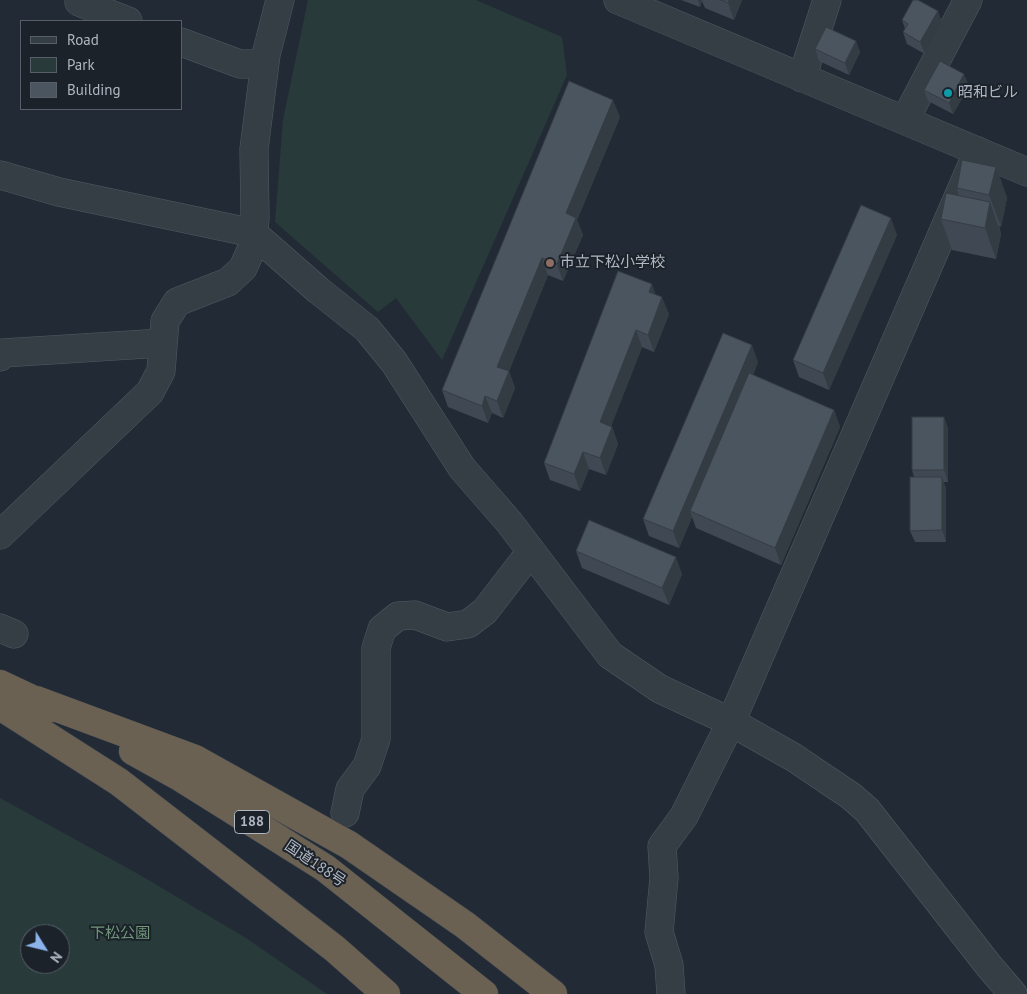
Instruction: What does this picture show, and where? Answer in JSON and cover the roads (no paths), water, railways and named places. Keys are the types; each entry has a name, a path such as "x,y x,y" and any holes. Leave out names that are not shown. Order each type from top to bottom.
{"highway":[{"name":"国道188号","path":"0,684 36,700 178,776 325,868 484,994"},
{"path":"36,700 195,759 349,844 465,925 553,994"},
{"path":"0,706 119,782 335,949 386,994"}],"street":[{"path":"0,535 150,392 162,371 162,342 165,321 177,302 228,282 243,268 252,248 255,219 254,149 264,64 280,0"},
{"path":"618,0 1027,172"},
{"path":"802,78 828,0"},
{"path":"904,120 968,0"},
{"path":"79,2 125,20"},
{"path":"182,42 240,64 264,64"},
{"path":"670,994 669,965 660,932 664,878 662,846 684,816 731,722 978,151"},
{"path":"0,175 59,192 253,232 318,290 367,329 394,362 462,468 533,554 610,655 660,689 731,722 793,757 852,796 867,810 1013,994"},
{"path":"0,357 3,353 162,342"},
{"path":"345,813 350,788 367,766 376,739 376,648 382,629 398,616 415,615 447,627 468,624 485,611 522,563 533,554"}],"place":[{"name":"昭和ビル","path":"948,93"},
{"name":"市立下松小学校","path":"550,263"}],"park label":[{"name":"下松公園","path":"120,934"}]}
